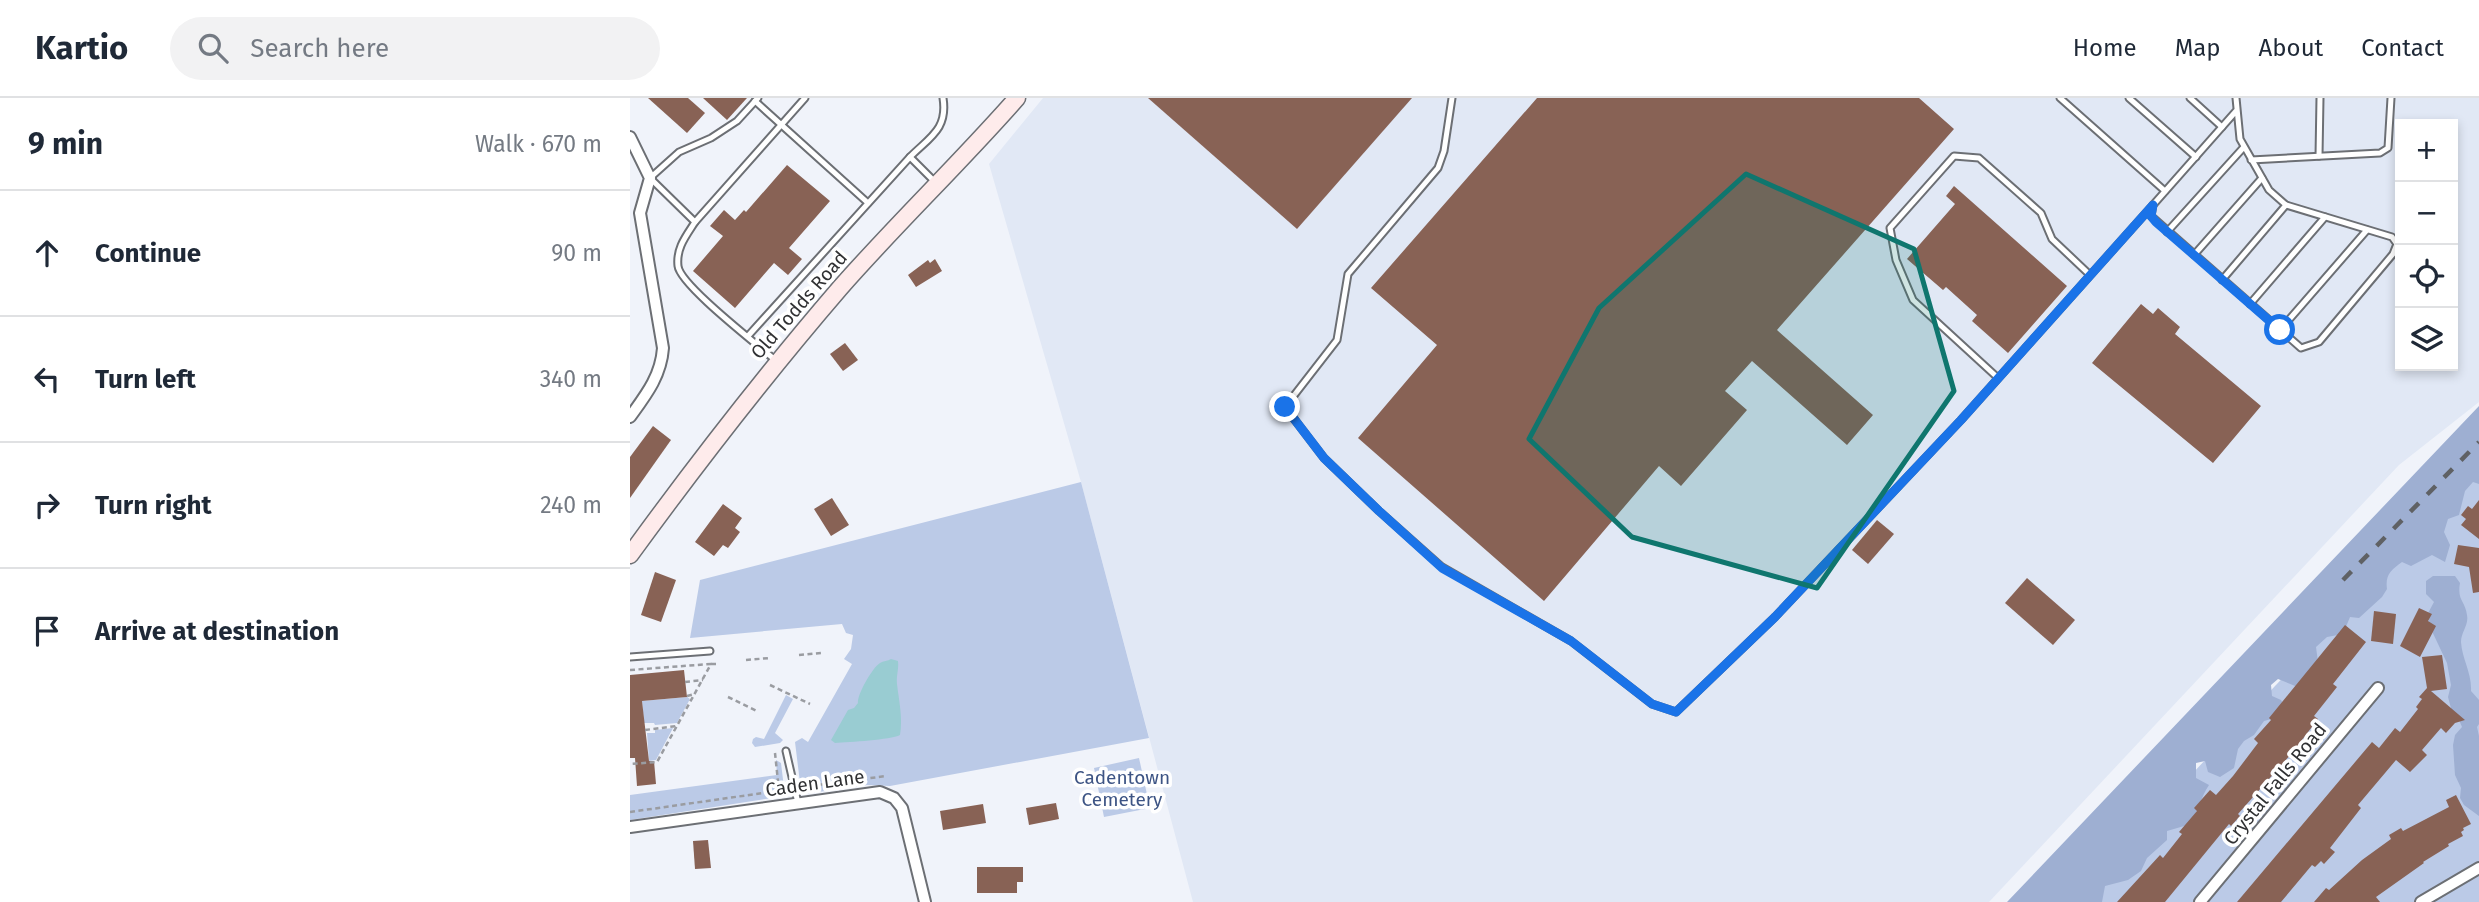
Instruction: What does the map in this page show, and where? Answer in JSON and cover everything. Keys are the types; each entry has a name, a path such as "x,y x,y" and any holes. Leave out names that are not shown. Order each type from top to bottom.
{"main road":[{"name":"Old Todds Road","path":"630,555 777,362 843,286 1017,98"}],"street":[{"path":"630,416 655,382 662,364 663,348 640,213 650,178 631,140"},
{"name":"Crystal Falls Road","path":"2200,902 2378,688"},
{"name":"Caden Lane","path":"630,827 880,792 894,798 902,807 925,902"},
{"path":"2421,902 2479,868"}],"lane":[{"path":"777,362 690,286 678,268 680,245 695,222 805,98"},
{"path":"748,336 941,125 945,114 943,98"},
{"path":"1452,98 1444,151 1438,168 1348,274 1337,340 1285,407 1324,458 1442,568 1571,641 1652,704 1676,712 1775,617 1998,378 2237,110"},
{"path":"2060,98 2165,191"},
{"path":"2129,98 2196,157"},
{"path":"2190,98 2222,127"},
{"path":"2153,205 2151,216 2167,232 2301,348 2319,342 2393,254 2397,244 2392,237 2286,205 2269,190 2240,139 2236,98"},
{"path":"2319,156 2320,98"},
{"path":"2251,160 2380,153 2388,148 2391,98"},
{"path":"695,222 650,178 679,152 711,138 737,121 757,100 868,203"},
{"path":"2167,232 2244,147"},
{"path":"1998,378 1913,300 1896,260 1890,228 1954,156 1979,158 2021,194 2041,213 2052,239 2090,275"},
{"path":"910,157 938,185"},
{"path":"2194,255 2262,178"},
{"path":"2222,280 2286,205"},
{"path":"2250,304 2325,217"},
{"path":"2280,330 2367,230"},
{"path":"630,657 710,651"},
{"path":"786,751 798,803"}],"path":[{"path":"799,655 821,653"},
{"path":"747,660 770,658"},
{"path":"630,764 657,762 712,664"},
{"path":"630,670 719,664"},
{"path":"685,681 703,682"},
{"path":"770,685 810,704"},
{"path":"687,695 695,694"},
{"path":"728,696 757,711"},
{"path":"645,730 677,726"},
{"path":"775,753 779,791"},
{"path":"803,787 886,776"},
{"path":"630,812 784,790"}],"highlighted area":[{"path":"1746,174 1914,249 1954,391 1817,588 1632,537 1529,439 1599,308"}],"shaded area":[{"path":"1043,98 2479,98 2479,402 2399,465 1989,902 1193,902 1081,482 989,164"},
{"path":"2479,406 2479,484 2473,482 2465,491 2459,515 2448,519 2444,532 2450,545 2445,562 2432,555 2411,566 2402,562 2390,573 2387,589 2382,597 2359,618 2350,617 2343,634 2327,637 2316,647 2318,662 2300,688 2278,679 2271,685 2272,696 2281,700 2284,705 2275,718 2264,721 2254,735 2244,741 2238,749 2234,768 2220,777 2208,772 2205,761 2196,763 2196,778 2209,785 2191,824 2167,831 2167,840 2147,858 2141,871 2128,880 2105,886 2102,902 2007,902"},
{"path":"2433,576 2455,576 2460,583 2460,597 2467,615 2461,642 2471,691 2479,700 2479,816 2464,805 2455,775 2453,745 2455,735 2462,727 2457,715 2452,712 2448,697 2451,685 2447,663 2427,615 2434,602 2426,594 2426,581"},
{"path":"891,659 898,661 900,735 835,743 831,740 848,710 858,703 869,676 880,663"}],"green space":[{"path":"2479,475 2479,902 2071,902 2465,485"},
{"path":"1081,482 1149,738 890,786 867,785 804,794 801,791 795,742 802,738 808,742 852,664 844,659 851,649 853,635 846,633 842,624 690,638 700,580"},
{"path":"786,695 793,699 775,733 783,740 780,743 755,747 753,739 764,739"},
{"path":"687,697 690,699 677,723 644,723 642,701"},
{"path":"673,728 656,760 649,761 647,733"},
{"name":"Cadentown Cemetery","path":"1139,758 1150,808 1104,817 1094,768"},
{"path":"776,760 781,763 785,796 630,820 630,795 777,775"}],"building":[{"path":"648,98 688,98 705,113 687,133"},
{"path":"703,98 747,98 727,120"},
{"path":"1148,98 1412,98 1297,229"},
{"path":"1537,98 1919,98 1954,129 1777,330 1873,415 1847,445 1752,361 1725,391 1747,410 1681,486 1659,466 1544,601 1358,438 1437,345 1371,288"},
{"path":"787,165 830,201 789,248 802,259 788,275 774,263 735,308 693,271 723,236 710,226 724,210 735,220 744,210 746,212"},
{"path":"1954,186 2067,286 2008,353 1972,321 1977,315 1946,287 1943,290 1907,259 1955,204 1946,196"},
{"path":"935,259 942,271 916,287 908,275 928,260 930,263"},
{"path":"2141,304 2153,314 2158,308 2180,327 2175,334 2261,406 2213,463 2092,363"},
{"path":"845,343 858,360 843,371 830,354"},
{"path":"653,426 671,440 630,498 630,457"},
{"path":"832,498 849,525 831,536 814,509"},
{"path":"2479,500 2479,539 2461,525 2466,519 2461,515 2468,506 2472,509"},
{"path":"723,504 742,518 735,528 740,532 728,548 723,545 714,556 695,542"},
{"path":"1877,520 1894,534 1868,564 1852,550"},
{"path":"2458,545 2479,548 2479,592 2473,593 2469,567 2454,564"},
{"path":"655,572 676,580 661,622 641,615"},
{"path":"2027,578 2075,620 2053,645 2005,603"},
{"path":"2419,608 2432,614 2428,621 2436,626 2420,657 2400,646"},
{"path":"2374,611 2396,614 2393,644 2371,641"},
{"path":"2345,625 2366,642 2333,684 2337,687 2314,716 2318,719 2292,753 2165,902 2117,902 2160,855 2163,858 2182,834 2179,832 2197,811 2194,808 2210,790 2216,795 2233,776 2258,743 2254,739 2271,720 2269,718"},
{"path":"2442,655 2447,689 2431,691 2465,720 2455,723 2446,733 2441,728 2422,750 2427,755 2410,772 2396,760 2358,805 2361,808 2330,848 2335,852 2324,864 2321,861 2315,867 2312,865 2281,902 2237,902 2372,742 2379,748 2395,728 2400,732 2418,709 2416,707 2422,699 2419,697 2427,688 2422,657"},
{"path":"684,670 687,697 642,701 649,761 654,761 656,784 637,786 635,758 630,758 630,675"},
{"path":"2456,795 2471,824 2463,828 2463,836 2376,897 2380,902 2314,902 2326,888 2329,890 2362,860 2391,839 2389,835 2401,828 2403,831 2449,807 2446,800"},
{"path":"1056,803 1059,819 1029,825 1026,808"},
{"path":"983,804 986,823 943,830 940,811"},
{"path":"708,840 711,868 695,869 693,841"},
{"path":"977,867 1023,867 1023,882 1017,882 1017,893 977,893"}],"railway":[{"path":"2343,580 2479,442"}],"route":[{"path":"1285,407 1324,458 1442,568 1571,641 1652,704 1676,712 1775,617 1961,420 2153,205 2151,216 2156,222 2280,330"}]}
